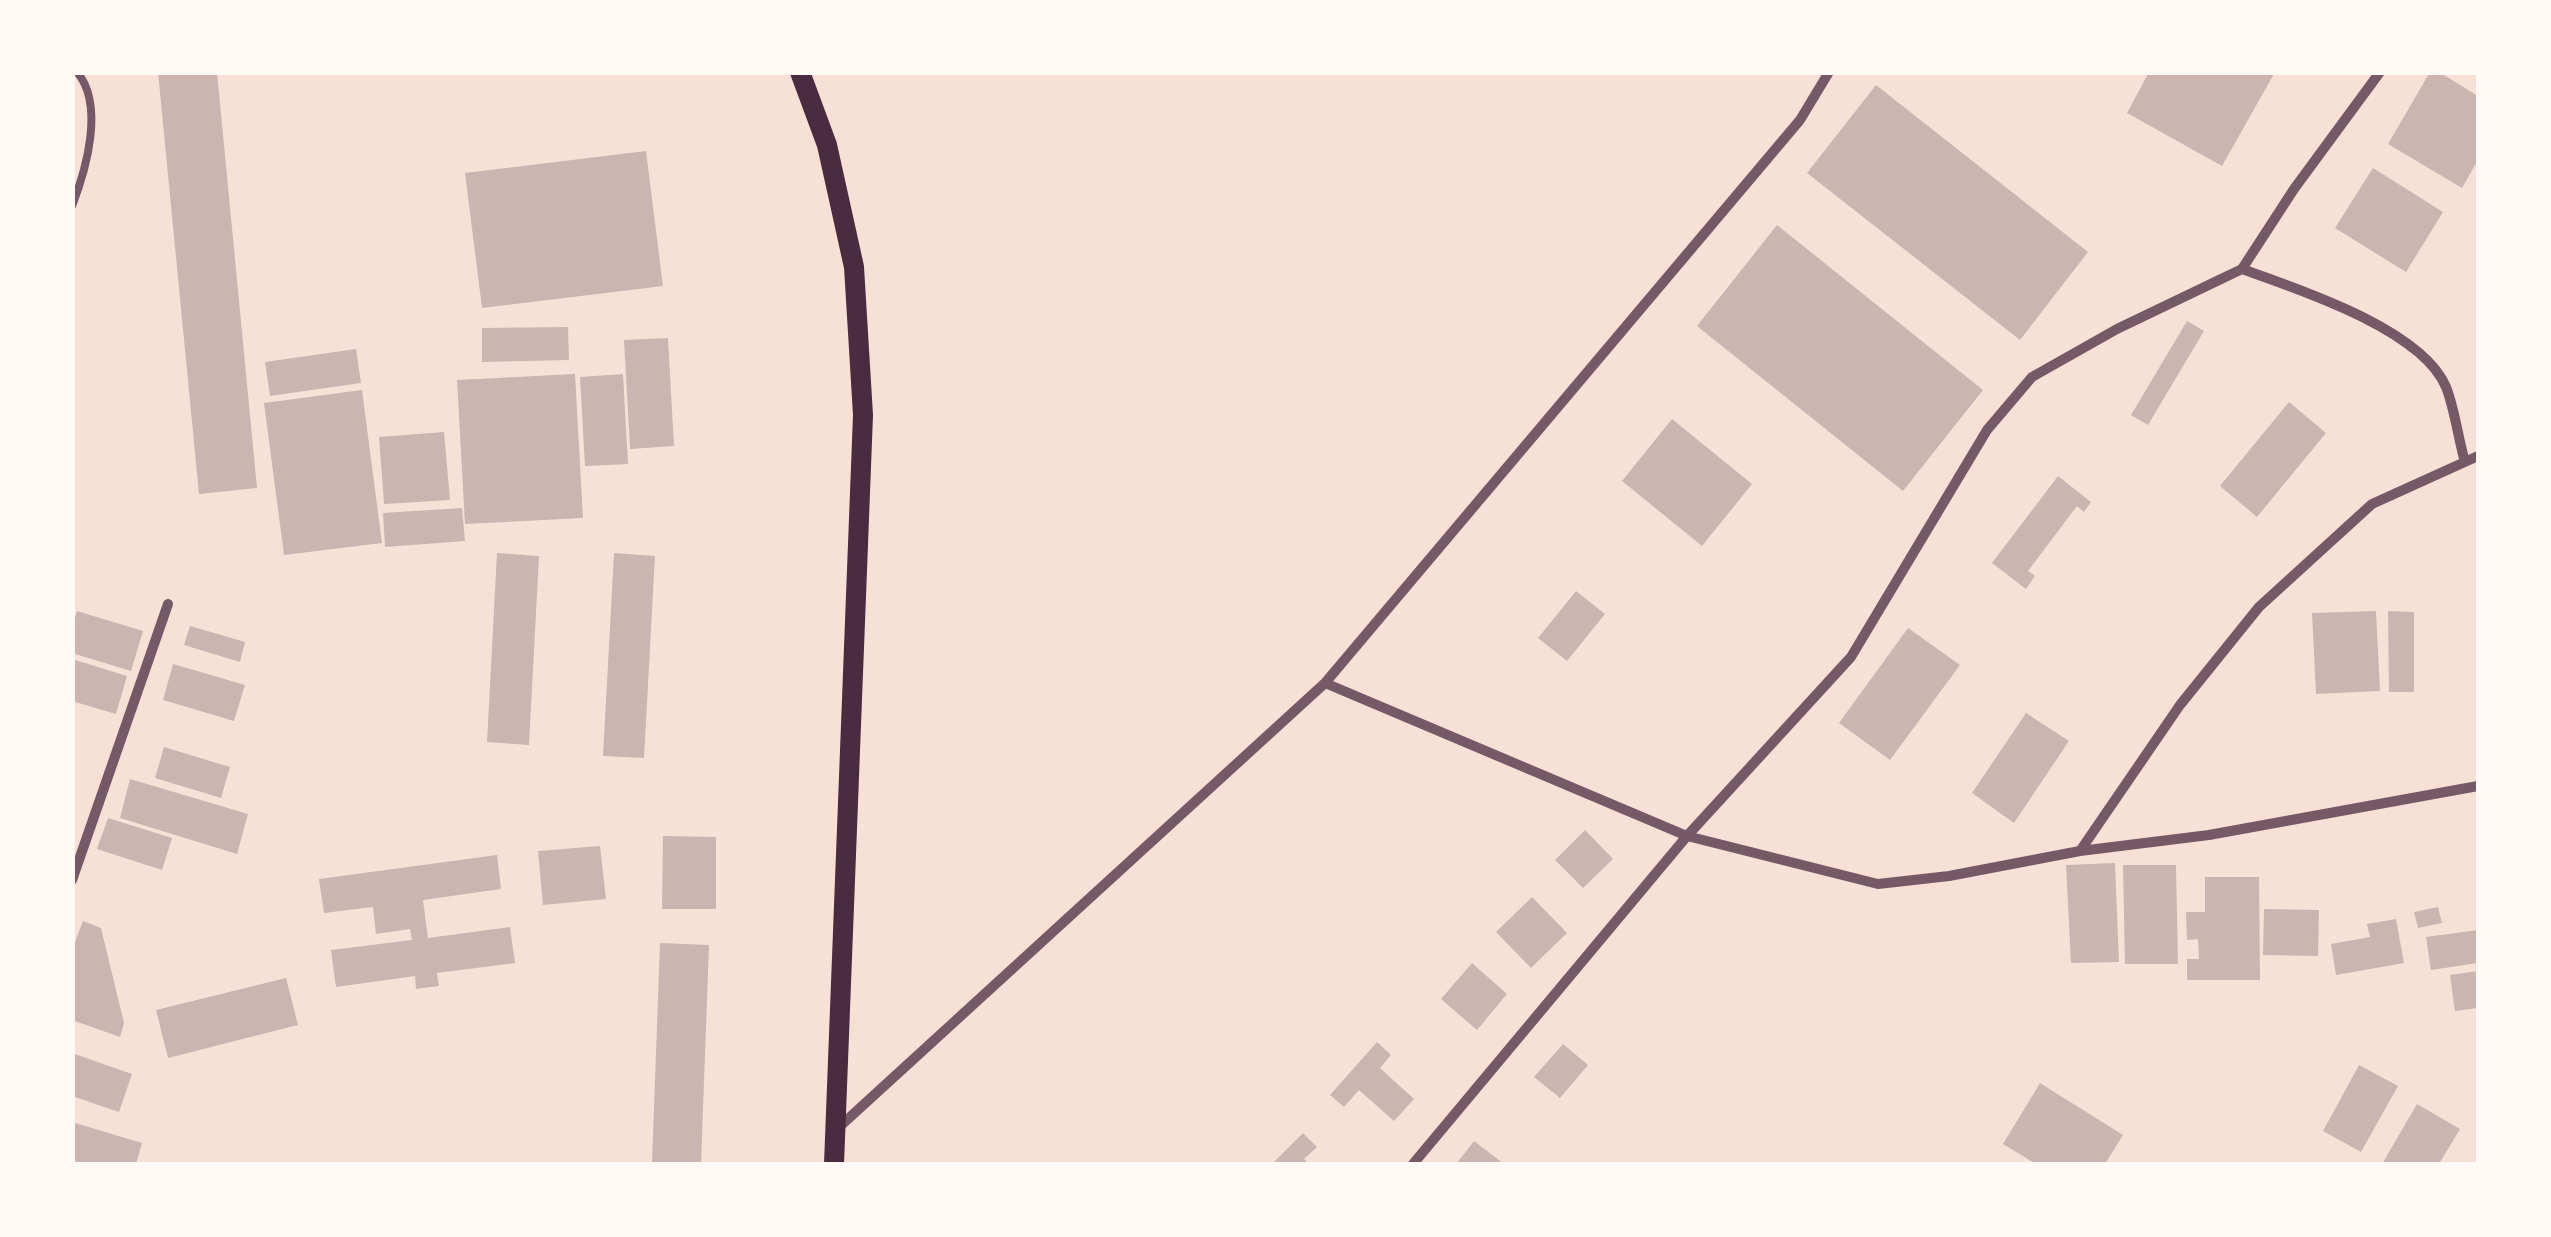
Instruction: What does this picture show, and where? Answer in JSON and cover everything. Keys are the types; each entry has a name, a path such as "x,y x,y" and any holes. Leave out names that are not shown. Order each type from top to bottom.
{"main road":[{"path":"800,72 827,144 854,267 863,414 834,1164"}],"street":[{"path":"836,1129 1325,684 1800,120 1829,72"},
{"path":"1413,1164 1688,836 1851,657 1987,430 2032,377 2117,329 2242,268 2380,72"},
{"path":"2242,268 2362,316 2417,350 2445,384 2464,462"},
{"path":"2080,852 2180,705 2259,607 2372,504 2478,456"},
{"path":"72,880 168,604"},
{"path":"1325,684 1688,836 1878,884 2209,835 2478,786"}],"lane":[{"path":"72,206 88,151 90,126 86,84 77,72"}],"building":[{"path":"158,72 217,72 257,488 199,494"},
{"path":"2149,72 2275,72 2222,166 2127,113"},
{"path":"2430,72 2439,72 2478,96 2478,160 2462,188 2388,144"},
{"path":"1876,85 2088,252 2020,340 1807,173"},
{"path":"646,151 663,286 482,308 465,173"},
{"path":"2373,168 2443,212 2406,272 2335,228"},
{"path":"1777,225 1983,390 1903,491 1697,326"},
{"path":"2187,321 2204,331 2148,425 2131,415"},
{"path":"568,327 569,360 482,362 482,328"},
{"path":"668,338 674,446 630,449 624,340"},
{"path":"356,349 361,383 270,396 265,362"},
{"path":"575,374 583,518 465,524 457,380"},
{"path":"623,374 628,464 585,466 580,377"},
{"path":"362,390 382,543 284,555 264,403"},
{"path":"2289,402 2326,433 2257,517 2220,486"},
{"path":"1672,419 1752,484 1702,546 1622,481"},
{"path":"444,432 450,500 384,504 379,437"},
{"path":"2058,476 2091,502 2084,512 2077,506 2028,571 2035,576 2026,589 1992,563"},
{"path":"462,508 465,541 385,547 383,513"},
{"path":"497,553 539,556 529,745 487,742"},
{"path":"614,553 655,556 644,758 603,756"},
{"path":"1576,591 1605,614 1567,661 1538,638"},
{"path":"77,611 143,631 131,671 72,653 72,627"},
{"path":"2376,611 2380,691 2316,694 2312,613"},
{"path":"2388,611 2414,612 2414,692 2389,692"},
{"path":"190,626 245,642 240,662 184,645"},
{"path":"1908,628 1960,665 1890,760 1839,723"},
{"path":"72,659 127,676 116,714 72,701"},
{"path":"173,664 245,685 234,721 163,700"},
{"path":"2026,713 2069,741 2014,823 1972,793"},
{"path":"164,747 230,767 221,798 155,778"},
{"path":"130,779 248,814 237,854 120,818"},
{"path":"108,818 172,838 162,870 97,849"},
{"path":"1585,830 1613,859 1583,888 1555,860"},
{"path":"663,836 716,837 716,909 662,909"},
{"path":"600,846 606,899 543,905 538,851"},
{"path":"497,855 501,889 423,900 428,938 510,927 515,963 437,973 439,986 416,989 415,976 336,987 331,950 412,940 410,929 376,934 373,907 324,913 319,879"},
{"path":"2115,863 2119,962 2071,963 2066,865"},
{"path":"2123,865 2176,865 2178,964 2125,964"},
{"path":"2205,877 2259,877 2260,980 2187,980 2187,959 2199,959 2198,939 2187,940 2186,912 2205,912"},
{"path":"1532,897 1567,933 1531,968 1496,932"},
{"path":"2438,907 2442,923 2418,928 2414,912"},
{"path":"2264,909 2319,910 2318,956 2263,955"},
{"path":"2396,919 2404,963 2336,975 2331,944 2370,937 2367,924"},
{"path":"83,921 101,928 124,1023 120,1037 72,1020 72,950"},
{"path":"2478,930 2478,963 2431,970 2426,937"},
{"path":"660,943 709,945 701,1164 652,1163"},
{"path":"1472,963 1507,994 1477,1030 1441,999"},
{"path":"2478,971 2478,1008 2455,1011 2450,975"},
{"path":"286,978 298,1025 168,1058 156,1010"},
{"path":"1377,1042 1391,1055 1380,1068 1414,1099 1394,1121 1359,1090 1344,1107 1330,1095"},
{"path":"1563,1044 1588,1065 1560,1098 1534,1077"},
{"path":"72,1053 132,1074 119,1112 72,1096"},
{"path":"2359,1065 2398,1086 2361,1152 2323,1131"},
{"path":"2040,1083 2123,1135 2105,1164 2036,1164 2003,1144"},
{"path":"2417,1104 2460,1129 2439,1164 2382,1164"},
{"path":"72,1122 142,1143 136,1164 72,1164"},
{"path":"1303,1133 1317,1147 1304,1159 1309,1164 1272,1164"},
{"path":"1474,1141 1504,1164 1456,1164"}]}
